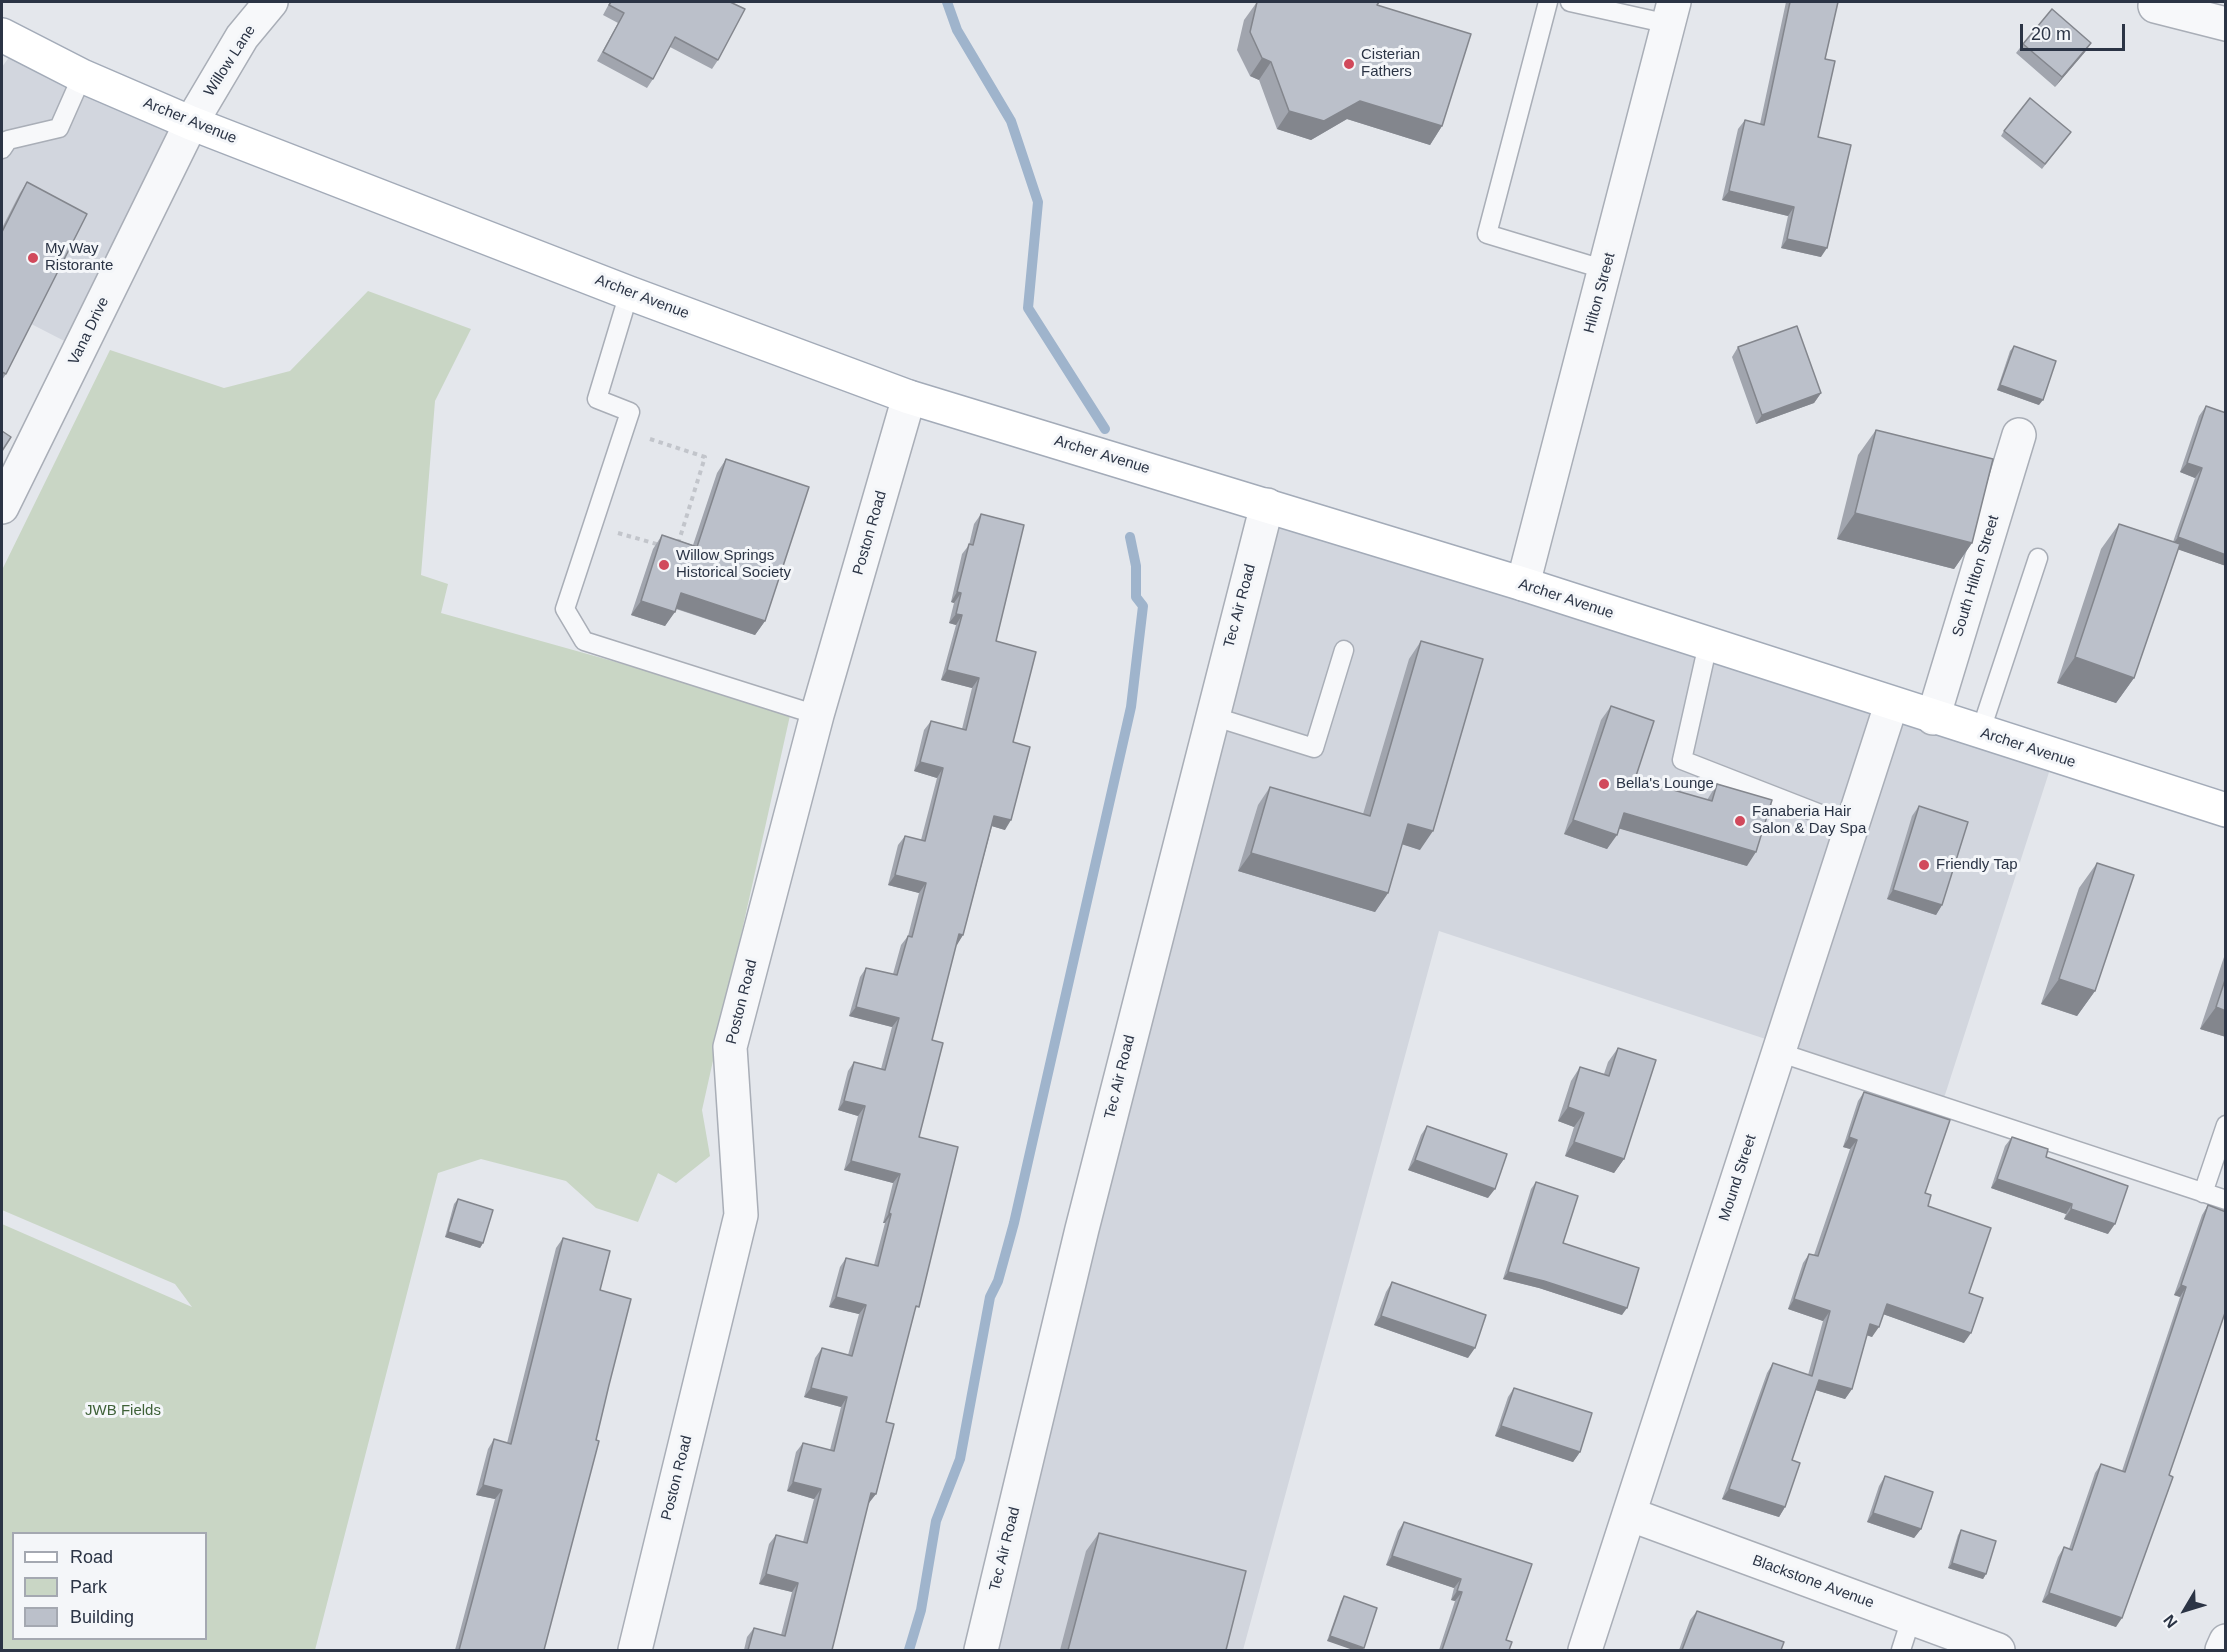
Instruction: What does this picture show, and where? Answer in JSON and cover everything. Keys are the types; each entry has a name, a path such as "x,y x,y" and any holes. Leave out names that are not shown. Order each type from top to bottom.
{"main road":[{"name":"Archer Avenue","path":"2,35 82,76 191,123 629,293 909,397 1523,585 1891,705 2226,810"}],"street":[{"name":"Willow Lane","path":"191,123 242,37 271,2"},
{"path":"2155,6 2226,24"},
{"name":"Hilton Street","path":"1523,585 1671,13"},
{"name":"Vana Drive","path":"2,507 191,123"},
{"name":"Poston Road","path":"634,1650 741,1215 730,1047 817,715 909,397"},
{"name":"South Hilton Street","path":"1933,718 2019,435"},
{"name":"Tec Air Road","path":"981,1650 1082,1229 1267,505"},
{"name":"Mound Street","path":"1585,1650 1891,705"},
{"name":"Blackstone Avenue","path":"1629,1514 1998,1650"},
{"path":"2222,1650 2226,1641"}],"lane":[{"path":"1548,2 1486,234 1606,270"},
{"path":"1570,2 1671,13"},
{"path":"2,149 8,140 59,128 82,76"},
{"path":"629,293 597,399 630,412 565,609 584,640 817,715"},
{"path":"1980,733 2038,558"},
{"path":"1708,644 1682,760 1851,826"},
{"path":"1212,716 1314,748 1344,650"},
{"path":"1778,1052 2226,1200"},
{"path":"2204,1192 2226,1125"},
{"path":"1900,1650 1911,1619"}],"path":[{"path":"624,430 705,457 676,549"},
{"path":"592,525 666,546"}],"shaded area":[{"path":"12,53 186,131 80,349 2,309 2,67"},
{"path":"1264,514 2052,763 1944,1098 1439,931 1243,1650 997,1650"}],"green space":[{"name":"JWB Fields","path":"368,291 471,329 435,401 421,575 448,584 441,613 791,711 702,1110 710,1156 676,1183 658,1173 638,1222 596,1208 566,1181 481,1159 438,1173 315,1650 2,1650 2,1224 192,1307 175,1284 2,1210 2,570 110,350 224,388 290,371"}],"building":[{"path":"611,2 730,2 745,9 718,60 675,37 653,79 603,52 624,13 609,5"},
{"name":"Cisterian Fathers","path":"1257,2 1379,2 1377,5 1471,34 1442,126 1360,101 1324,121 1289,111 1271,62 1262,58 1250,32"},
{"path":"1790,2 1838,2 1825,59 1835,61 1818,137 1851,145 1827,248 1787,239 1794,207 1729,191 1745,120 1764,125"},
{"path":"2052,9 2091,43 2062,77 2023,44"},
{"path":"2030,98 2071,132 2045,164 2004,131"},
{"name":"My Way Ristorante","path":"27,182 87,214 6,374 2,372 2,232"},
{"path":"1797,326 1821,393 1762,415 1738,347"},
{"path":"2014,346 2056,361 2043,400 2000,385"},
{"path":"2206,406 2226,413 2226,555 2178,537 2202,468 2187,463"},
{"path":"1876,430 1993,459 1972,543 1855,513"},
{"path":"2,431 11,437 2,451"},
{"path":"726,459 809,487 765,621 681,593 675,612 641,601 662,535 697,547"},
{"path":"981,514 1024,525 996,641 1036,652 1013,742 1030,747 1011,820 994,816 963,935 959,934 932,1040 943,1043 919,1137 958,1147 919,1307 916,1306 886,1422 894,1424 876,1494 871,1493 832,1650 748,1650 754,1628 785,1636 798,1583 766,1574 776,1535 807,1543 821,1489 793,1482 803,1443 834,1451 847,1397 811,1388 822,1348 852,1356 866,1305 836,1297 846,1258 878,1266 900,1174 851,1161 865,1106 844,1101 854,1062 885,1070 899,1018 856,1007 866,968 897,975 908,936 912,937 926,883 895,875 905,836 925,841 943,768 920,762 931,721 966,730 979,678 947,670 962,615 956,614 961,593 957,592 969,544 973,545"},
{"path":"2119,524 2180,544 2134,678 2075,657"},
{"path":"1421,641 1483,659 1433,831 1408,824 1388,893 1251,853 1270,787 1370,816"},
{"path":"1611,706 1654,721 1635,779 1712,801 1717,784 1772,800 1756,852 1624,813 1617,835 1573,820"},
{"name":"Friendly Tap","path":"1919,806 1968,822 1942,905 1893,890"},
{"path":"2097,863 2134,875 2095,991 2059,979"},
{"path":"2226,977 2226,1011 2216,1007"},
{"path":"1618,1048 1656,1060 1624,1159 1574,1142 1584,1113 1568,1107 1580,1067 1609,1076"},
{"path":"1864,1092 1950,1120 1925,1193 1931,1195 1928,1206 1991,1228 1969,1293 1983,1298 1971,1333 1887,1304 1879,1327 1870,1324 1852,1389 1819,1380 1792,1460 1800,1463 1785,1507 1729,1489 1773,1363 1812,1376 1830,1311 1794,1299 1809,1254 1818,1256 1857,1140 1849,1137"},
{"path":"1427,1126 1507,1154 1495,1189 1415,1160"},
{"path":"2012,1137 2048,1149 2046,1157 2128,1186 2115,1224 2071,1209 2072,1204 1997,1179"},
{"path":"1536,1182 1578,1196 1563,1243 1639,1268 1627,1308 1544,1281 1508,1272"},
{"path":"458,1199 493,1210 483,1243 448,1232"},
{"path":"2208,1205 2226,1212 2226,1310 2169,1475 2173,1477 2122,1618 2049,1593 2064,1547 2072,1550 2101,1464 2125,1472 2186,1287 2181,1285"},
{"path":"563,1238 610,1251 600,1290 631,1299 596,1440 599,1441 544,1650 459,1650 502,1490 483,1485 494,1439 511,1444"},
{"path":"1392,1282 1486,1315 1475,1348 1381,1316"},
{"path":"1514,1388 1592,1413 1580,1452 1501,1426"},
{"path":"1885,1476 1933,1492 1921,1529 1873,1513"},
{"path":"1404,1522 1532,1564 1506,1640 1512,1642 1509,1650 1442,1650 1462,1592 1457,1591 1461,1579 1392,1556"},
{"path":"1961,1530 1996,1541 1986,1574 1952,1563"},
{"path":"1099,1533 1246,1571 1226,1650 1068,1650"},
{"path":"1344,1596 1377,1608 1364,1648 1330,1636"},
{"path":"1697,1611 1784,1642 1781,1650 1682,1650"}],"waterway":[{"path":"947,2 957,30 1011,121 1038,202 1028,308 1105,429"},
{"path":"909,1650 921,1610 936,1521 960,1459 990,1297 998,1281 1014,1223 1131,707 1143,606 1136,597 1136,566 1130,537"}],"place":[{"name":"Cisterian Fathers","path":"1349,64"},
{"name":"My Way Ristorante","path":"33,258"},
{"name":"Willow Springs Historical Society","path":"664,565"},
{"name":"Bella's Lounge","path":"1604,784"},
{"name":"Fanaberia Hair Salon & Day Spa","path":"1740,821"},
{"name":"Friendly Tap","path":"1924,865"}]}
